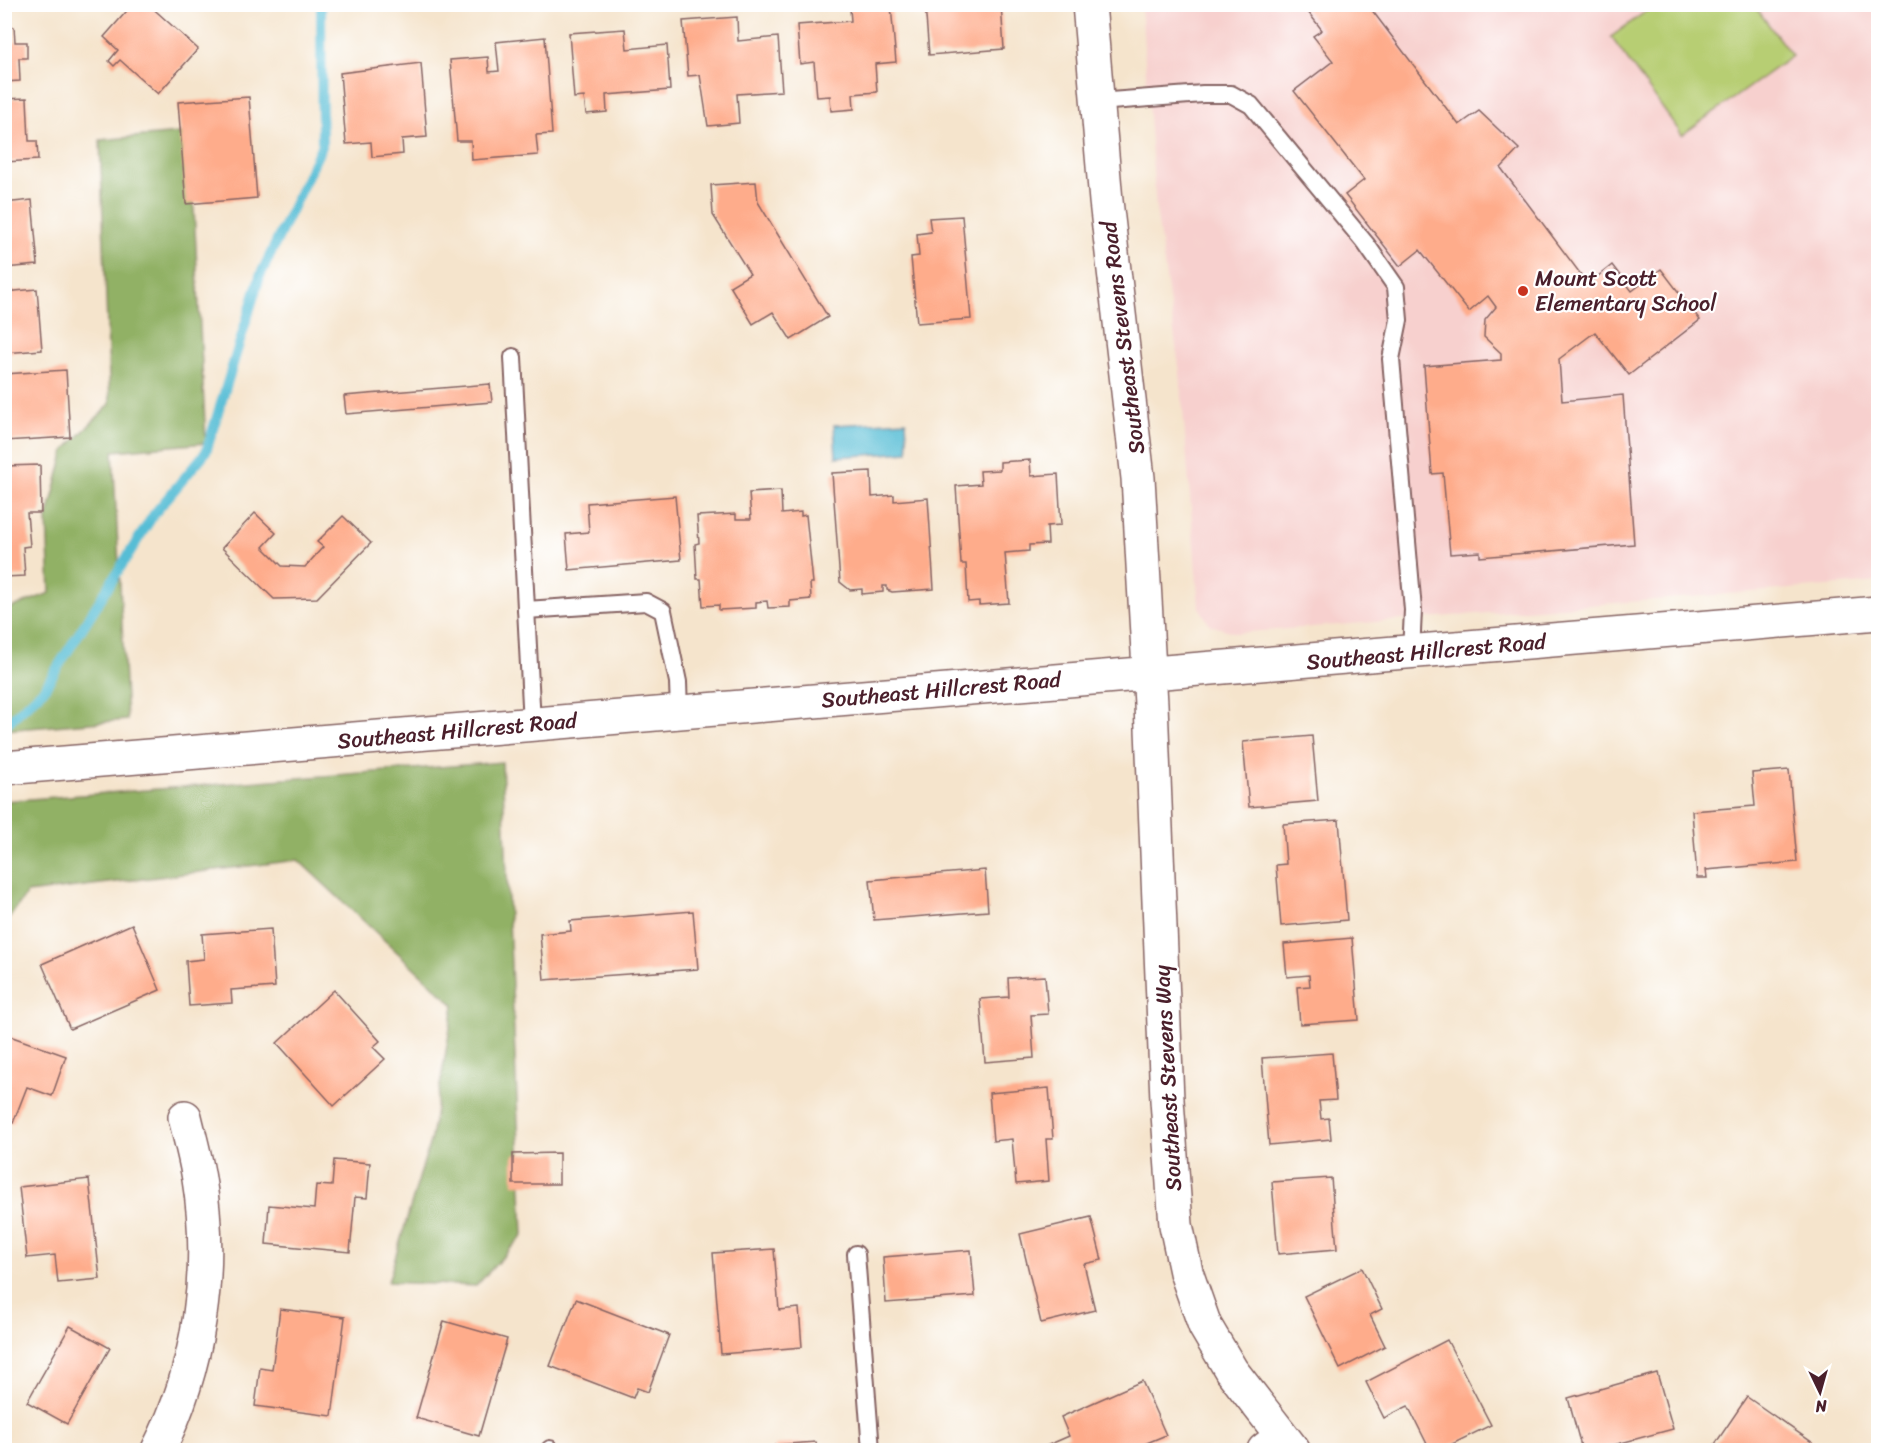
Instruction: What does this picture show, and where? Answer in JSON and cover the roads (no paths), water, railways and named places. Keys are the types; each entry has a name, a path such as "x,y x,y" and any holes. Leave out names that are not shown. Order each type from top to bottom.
{"street":[{"name":"Southeast Stevens Road","path":"1089,4 1097,102 1138,478 1149,672"},
{"name":"Southeast Hillcrest Road","path":"4,768 1878,613"},
{"name":"Southeast Stevens Way","path":"1149,672 1168,1112 1172,1182 1180,1251 1192,1295 1205,1326 1279,1446"},
{"path":"158,1450 189,1372 201,1308 205,1245 200,1191 185,1117"}],"lane":[{"path":"1097,102 1231,94 1251,105 1366,244 1396,287 1399,320 1391,359 1413,610 1411,653"},
{"path":"513,357 532,723"},
{"path":"526,610 646,602 663,611 678,682 679,711"},
{"path":"856,1254 871,1450"}],"water":[{"path":"906,421 908,452 836,457 834,425"}],"waterway":[{"path":"4,726 44,689 154,514 206,452 260,276 322,146 321,4"}],"place":[{"name":"Mount Scott Elementary School","path":"1523,291"}]}
